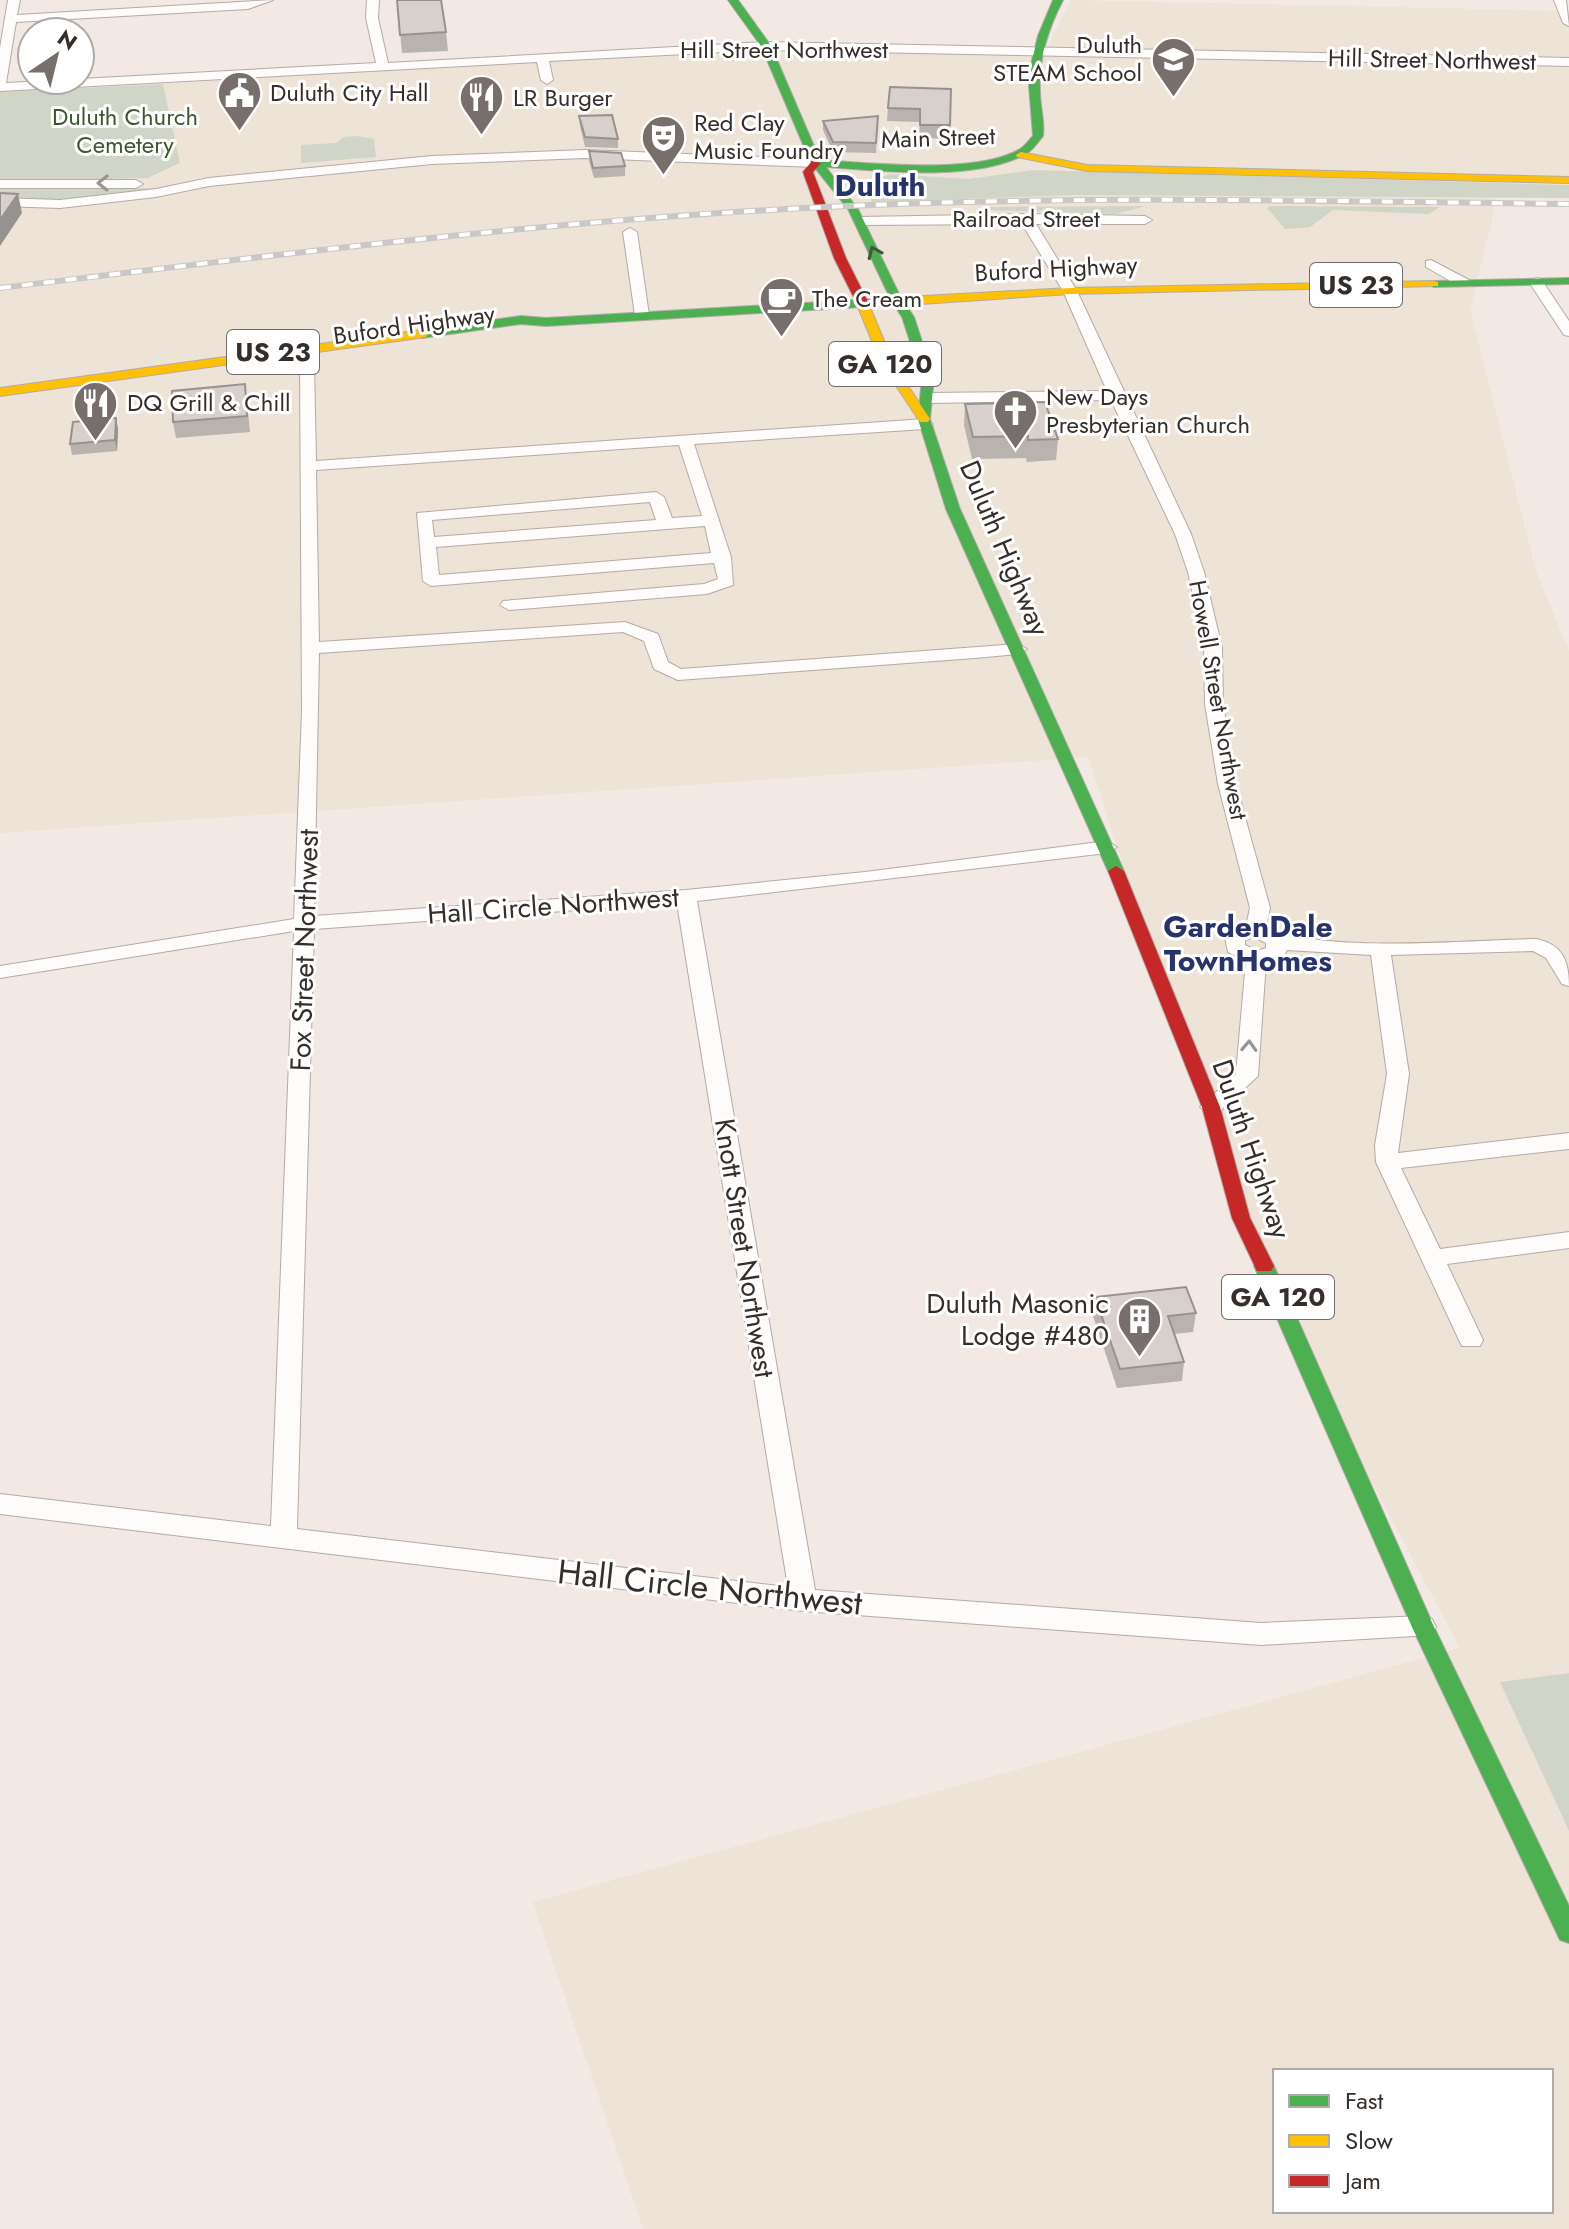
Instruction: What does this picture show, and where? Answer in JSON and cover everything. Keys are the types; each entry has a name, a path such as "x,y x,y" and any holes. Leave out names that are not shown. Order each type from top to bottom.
{"main road":[{"path":"733,0 766,46 816,163 827,172 855,214 896,299"},
{"path":"1021,155 1032,147 1038,134 1034,52 1058,0"},
{"name":"Main Street","path":"816,163 979,166 1021,155 1087,168 1569,180"},
{"name":"Duluth Highway","path":"816,163 808,172 825,222 862,302 884,361 898,388 924,422 953,509 1107,847 1211,1107 1241,1218 1316,1378 1423,1627 1569,1932"},
{"path":"855,214 853,180 890,165"},
{"name":"Buford Highway","path":"310,355 521,320 546,322 1070,291 1569,281"},
{"name":"GA 120","path":"896,299 908,317 930,386 924,422"},
{"name":"Buford Highway","path":"0,392 531,332 546,322"},
{"path":"0,407 168,383 202,371 313,351 310,355"}],"street":[{"path":"0,85 14,0"},
{"path":"11,19 248,6 267,0"},
{"path":"373,0 372,18 383,66"},
{"path":"1560,0 1569,23"},
{"name":"Hill Street Northwest","path":"0,85 766,46 1569,62"},
{"path":"542,58 547,80"},
{"name":"Main Street","path":"209,182 373,164 585,154 816,163"},
{"path":"0,184 209,182"},
{"path":"0,202 60,204 156,193 209,182"},
{"name":"Railroad Street","path":"855,214 1145,220"},
{"name":"Howell Street Northwest","path":"1025,218 1070,291 1183,534 1196,572 1213,648 1214,704 1226,775 1260,908 1255,930"},
{"path":"630,232 642,315"},
{"path":"1431,264 1464,283"},
{"path":"1536,282 1569,332"},
{"name":"Fox Street Northwest","path":"284,1536 305,923 310,648 310,355"},
{"path":"929,398 1117,395"},
{"path":"308,466 924,422"},
{"path":"509,605 720,586 727,581 712,520 684,438"},
{"path":"665,523 656,497 423,516 431,581 723,557"},
{"path":"427,543 712,520"},
{"path":"532,573 537,603"},
{"path":"310,648 625,627 652,638 660,665 678,675 831,663 859,665 1018,649"},
{"name":"Hall Circle Northwest","path":"0,972 305,923 686,896 865,878 1107,847"},
{"name":"Knott Street Northwest","path":"686,896 803,1600"},
{"path":"1278,943 1273,954 1256,958 1243,955 1233,944 1238,934 1255,930 1267,933 1278,943 1380,949 1537,945 1553,954 1569,979"},
{"path":"1380,949 1398,1074 1386,1145 1387,1162 1471,1340"},
{"path":"1211,1107 1247,1076 1256,958"},
{"path":"1387,1162 1569,1141"},
{"path":"1433,1258 1569,1240"},
{"name":"Hall Circle Northwest","path":"0,1504 803,1600 1261,1634 1423,1627"}],"shaded area":[{"path":"1071,0 1569,11 1569,178 1502,177 1470,310 1536,571 1569,651 1569,1673 1500,1682 1569,1831 1569,2229 643,2229 533,1902 1460,1648 1269,1288 1201,1104 1088,757 0,833 0,182 148,178 180,164 163,84 401,69 550,53 749,43 1046,50"}],"green space":[{"name":"Duluth Church Cemetery","path":"163,84 180,163 148,178 0,182 0,92 16,91 16,96 96,96 96,87"},
{"path":"344,137 374,139 376,157 301,163 301,145 336,143"},
{"path":"1034,170 1569,185 1569,198 1076,195 872,202 863,184 890,174 968,179"},
{"path":"86,185 157,189 65,201 0,200 0,189"},
{"path":"1146,206 1116,214 984,210 990,207"},
{"path":"1440,207 1429,214 1333,210 1310,227 1285,229 1267,208"},
{"path":"1569,1673 1569,1831 1500,1682"}],"building":[{"path":"397,0 441,0 446,32 400,35"},
{"path":"890,87 951,89 950,125 920,125 920,109 888,108"},
{"path":"612,115 618,139 585,137 579,116"},
{"path":"878,116 876,143 833,142 823,121"},
{"path":"589,151 621,153 625,166 593,168"},
{"path":"0,193 18,194 0,220"},
{"path":"245,384 247,416 173,422 172,391"},
{"path":"1045,402 1058,439 973,437 965,404"},
{"path":"116,418 115,440 70,444 73,422"},
{"name":"Duluth Masonic Lodge #480","path":"1186,1287 1196,1313 1168,1316 1184,1362 1120,1369 1095,1297"}],"railway":[{"path":"0,288 515,230 826,207 1104,200 1569,204"}],"traffic: fast":[{"path":"733,0 766,46 816,163 853,209 896,299"},
{"path":"816,163 937,168 1003,160 1026,150 1038,136 1034,86 1036,60 1042,36 1058,0"},
{"path":"1434,284 1569,281"},
{"path":"896,299 908,317 928,378 924,419 953,509 1116,871"},
{"path":"422,334 521,320 546,322 906,301"},
{"path":"1264,1266 1423,1627 1569,1932"}],"traffic: slow":[{"path":"1021,155 1087,168 1569,180"},
{"path":"906,301 1070,291 1434,284"},
{"path":"862,302 887,363 924,419"},
{"path":"0,392 422,334"}],"traffic: jam":[{"path":"816,163 808,172 840,258 862,302"},
{"path":"1116,871 1211,1107 1241,1218 1264,1266"}],"place":[{"name":"Duluth STEAM School","path":"1173,98"},
{"name":"Duluth City Hall","path":"239,132"},
{"name":"LR Burger","path":"482,137"},
{"name":"Red Clay Music Foundry","path":"663,176"},
{"name":"The Cream","path":"781,338"},
{"name":"DQ Grill & Chill","path":"96,442"},
{"name":"New Days Presbyterian Church","path":"1015,450"},
{"name":"Duluth Masonic Lodge #480","path":"1140,1358"}],"district":[{"name":"Duluth","path":"880,186"},
{"name":"GardenDale TownHomes","path":"1248,944"}]}
